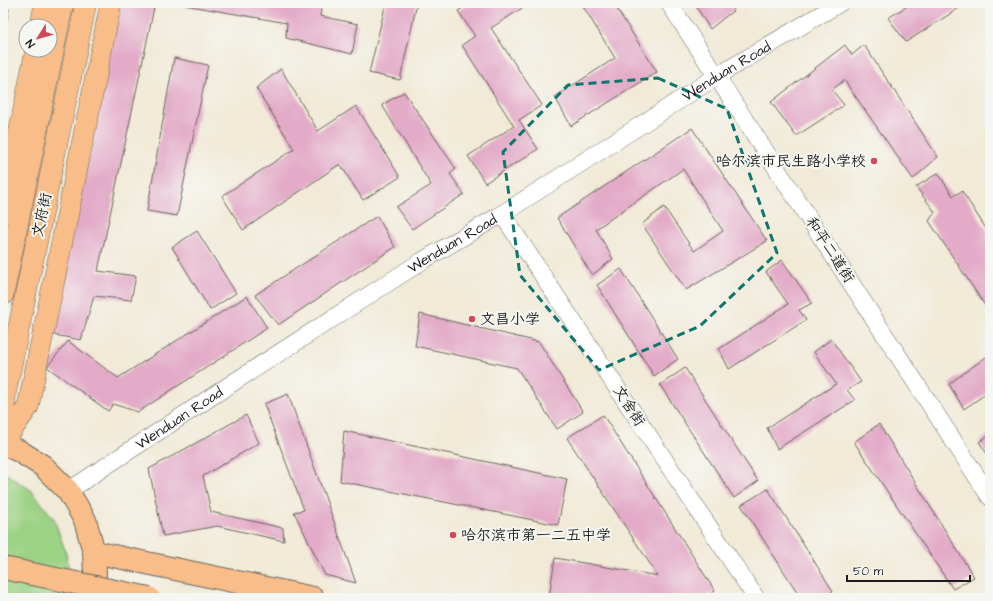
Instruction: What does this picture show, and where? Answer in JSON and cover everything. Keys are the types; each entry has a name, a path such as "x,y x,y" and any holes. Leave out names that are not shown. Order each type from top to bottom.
{"highway":[{"path":"3,443 43,466 68,491 85,520 94,552 95,574 93,598"},
{"path":"94,552 313,598"},
{"path":"3,568 149,598"}],"main road":[{"path":"42,18 45,3"},
{"name":"文府街","path":"3,295 63,3"},
{"name":"文府街","path":"3,428 5,394 86,3"},
{"path":"3,443 28,407 111,3"},
{"path":"3,212 34,58"}],"street":[{"name":"和平二道街","path":"669,3 990,497"},
{"name":"Wenduan Road","path":"68,491 422,261 502,214 717,76 840,3"},
{"name":"文舍街","path":"502,214 756,598"}],"highlighted area":[{"path":"658,78 727,109 777,253 700,326 599,370 520,275 503,152 568,85"}],"green space":[{"path":"3,472 31,490 54,519 66,553 70,577 64,598 3,598"}],"building":[{"path":"119,3 155,3 98,271 136,276 131,300 94,296 81,340 44,333"},
{"path":"179,3 322,3 320,16 358,24 352,54 286,38 287,23"},
{"path":"386,3 417,3 400,80 369,73"},
{"path":"470,3 530,3 491,28 542,105 519,120 538,149 485,183 468,156 514,126 462,45 475,36 458,11"},
{"path":"581,3 613,3 657,72 571,126 555,97 615,58"},
{"path":"694,3 730,3 734,10 710,29"},
{"path":"912,3 967,3 906,42 888,18"},
{"path":"3,8 9,9 4,35 3,34"},
{"path":"845,45 852,55 864,45 938,157 913,179 844,80 832,90 844,105 796,136 771,102"},
{"path":"174,58 208,65 177,216 147,211"},
{"path":"281,69 318,131 356,106 400,177 363,200 340,164 243,230 222,196 294,149 256,88"},
{"path":"404,92 456,169 450,174 464,194 412,229 396,207 431,185 382,105"},
{"path":"692,128 767,241 686,290 642,224 664,207 694,251 723,231 683,169 596,229 613,259 592,275 557,218"},
{"path":"938,173 953,196 962,191 990,235 990,313 929,221 935,212 916,187"},
{"path":"377,216 395,247 278,325 255,295"},
{"path":"197,231 236,293 210,310 172,247"},
{"path":"782,260 812,303 799,310 806,320 729,369 719,349 788,304 766,272"},
{"path":"621,269 678,359 654,376 597,285"},
{"path":"247,296 267,328 138,412 113,404 108,411 47,367 68,341 118,378"},
{"path":"420,314 539,342 583,412 557,429 517,368 415,346"},
{"path":"831,339 861,382 847,390 855,400 777,449 767,428 836,384 814,352"},
{"path":"990,354 990,391 964,409 949,384"},
{"path":"685,368 758,481 734,498 660,385"},
{"path":"288,394 356,583 325,575 294,512 304,510 264,404"},
{"path":"246,415 259,443 203,476 211,512 283,528 284,541 217,526 163,536 149,469"},
{"path":"603,415 715,591 704,598 549,598 555,558 658,576 567,438"},
{"path":"879,424 974,577 953,589 854,442"},
{"path":"344,431 567,479 558,525 340,481"},
{"path":"990,434 990,458 979,442"},
{"path":"768,489 833,591 824,598 801,598 741,505"}],"place":[{"name":"哈尔滨市民生路小学校","path":"874,161"},
{"name":"文昌小学","path":"472,319"},
{"name":"哈尔滨市第一二五中学","path":"453,535"}]}
